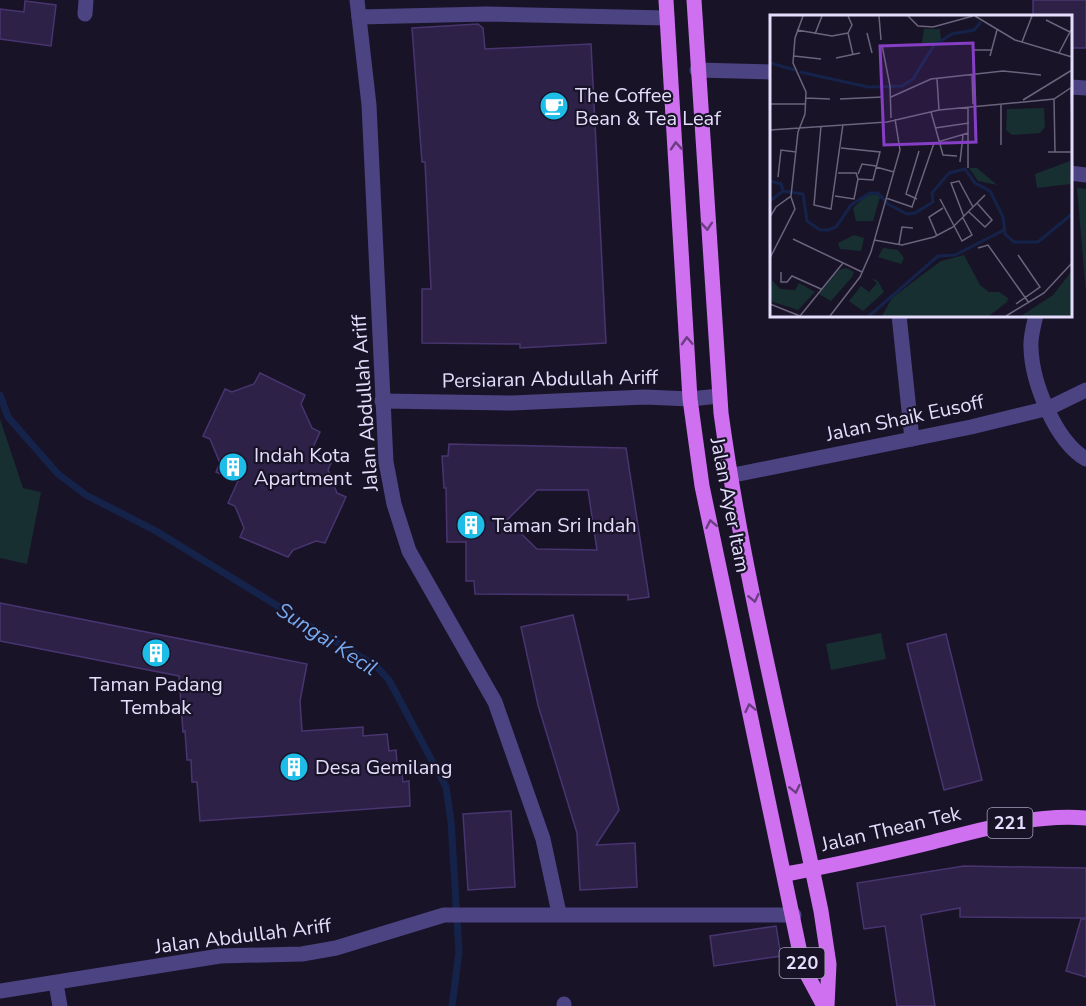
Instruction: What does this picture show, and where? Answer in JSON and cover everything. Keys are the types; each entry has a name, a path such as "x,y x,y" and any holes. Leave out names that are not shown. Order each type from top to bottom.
{"main road":[{"name":"Jalan Ayer Itam","path":"666,0 690,399 702,486 786,874 803,967 826,1006"},
{"name":"Jalan Ayer Itam","path":"694,0 719,396 729,476 830,964 826,1006"},
{"name":"Jalan Thean Tek","path":"812,869 1009,824 1061,816 1086,818"},
{"name":"221","path":"786,874 812,869"}],"street":[{"name":"Jalan Abdullah Ariff","path":"357,0 369,105 386,462 405,542 443,615 495,702 543,839 560,913"},
{"path":"359,17 486,14 667,18"},
{"path":"697,70 770,72"},
{"path":"1071,87 1086,88"},
{"path":"1071,173 1086,175"},
{"path":"899,316 912,439"},
{"path":"1036,316 1030,346 1039,391 1054,425 1084,457"},
{"name":"Jalan Shaik Eusoff","path":"729,476 912,439 1048,408 1086,390"},
{"name":"Persiaran Abdullah Ariff","path":"382,401 512,403 645,397 690,399 719,396"},
{"name":"Jalan Abdullah Ariff","path":"0,991 56,984 220,956 302,954 336,948 444,915 560,913 794,915"},
{"path":"56,984 60,1006"}],"green space":[{"path":"1077,188 1086,189 1086,293"},
{"path":"0,419 23,488 41,492 27,564 0,558"},
{"path":"881,633 886,659 831,670 826,644"}],"building":[{"path":"1033,0 1086,0 1086,48 1071,48 1071,15 1033,15"},
{"path":"25,1 56,5 51,46 0,39 0,9 24,12"},
{"path":"478,24 483,28 485,49 591,44 606,343 520,348 520,344 422,343 422,289 431,289 425,162 422,162 412,28"},
{"name":"Indah Kota Apartment","path":"260,373 305,395 301,404 312,428 320,432 311,452 332,461 328,470 337,493 346,497 325,543 316,541 293,550 288,557 240,537 244,528 235,506 228,503 238,481 216,472 220,463 210,439 203,436 225,389 232,392 254,384"},
{"name":"Taman Sri Indah","path":"449,444 626,448 649,597 628,600 628,595 475,594 474,581 466,581 466,542 447,542 446,488 444,488 442,456 448,456","holes":["537,490 588,490 597,550 537,549 507,520"]},
{"path":"0,603 307,664 300,701 302,731 363,727 363,736 387,734 389,751 396,750 398,774 402,774 403,782 409,781 410,806 200,821 197,782 192,782 191,760 187,760 179,676 0,641"},
{"path":"573,615 619,810 596,845 635,843 637,887 580,890 577,833 538,705 521,627"},
{"path":"946,634 982,780 944,790 907,644"},
{"path":"511,811 515,887 468,890 463,814"},
{"path":"964,866 1086,868 1086,918 960,917 960,908 921,915 935,1006 897,1006 885,926 864,929 857,883"},
{"path":"1081,919 1086,919 1086,977 1066,971"},
{"path":"776,926 781,956 714,966 710,936"}],"waterway":[{"name":"Sungai Kecil","path":"0,395 8,417 58,474 86,495 156,531 377,667 389,680 446,787 451,821 459,952 452,1006"}],"place":[{"name":"The Coffee Bean & Tea Leaf","path":"554,106"},
{"name":"Indah Kota Apartment","path":"233,467"},
{"name":"Taman Sri Indah","path":"471,525"},
{"name":"Taman Padang Tembak","path":"156,653"},
{"name":"Desa Gemilang","path":"294,767"}]}
